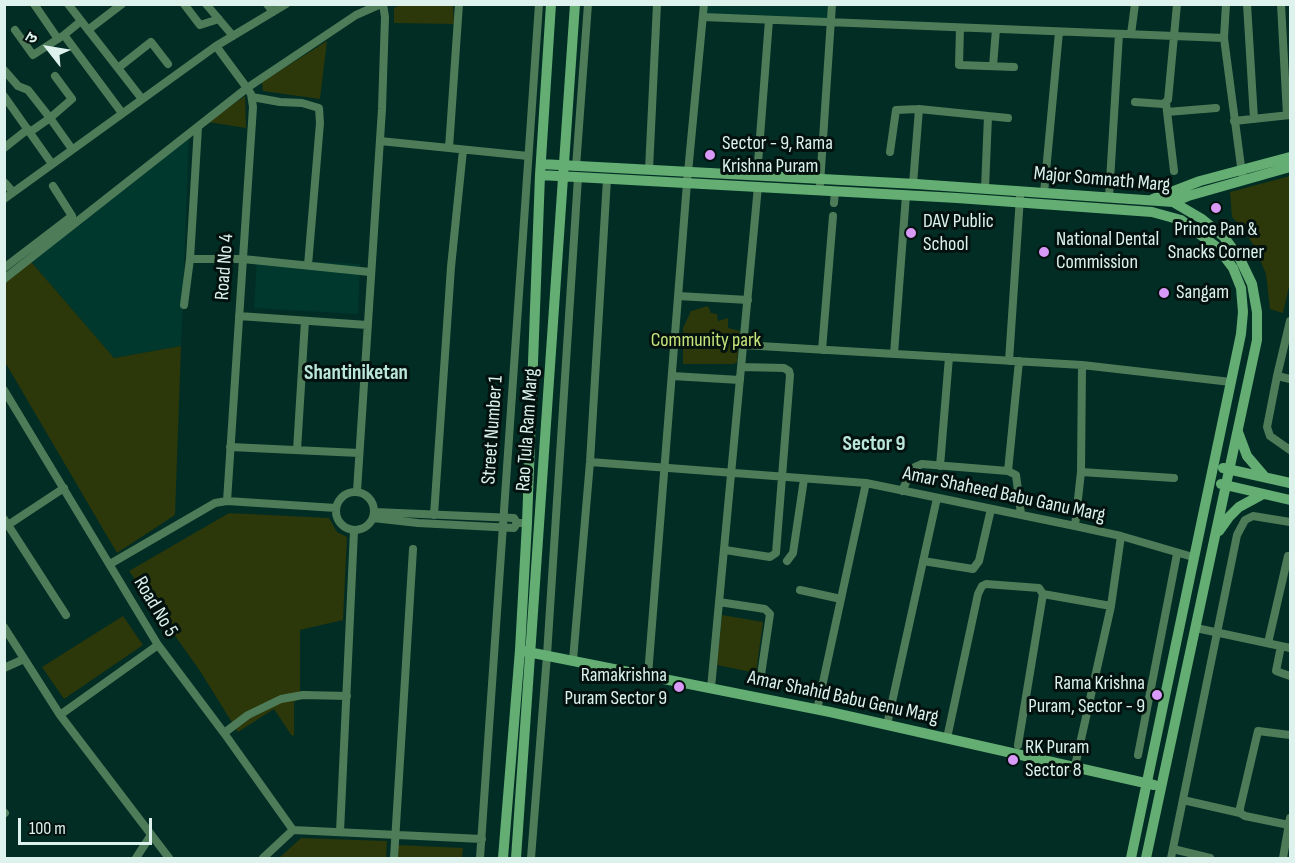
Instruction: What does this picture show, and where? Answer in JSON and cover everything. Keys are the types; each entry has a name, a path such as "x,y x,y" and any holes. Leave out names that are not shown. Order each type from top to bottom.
{"street":[{"path":"34,4 122,113"},
{"path":"68,4 142,99"},
{"path":"88,30 122,4"},
{"path":"184,4 200,25 219,19"},
{"path":"206,4 233,36"},
{"path":"267,4 273,12"},
{"path":"4,279 247,88 356,15 382,4 385,17 380,141 357,491"},
{"path":"449,148 459,4"},
{"name":"Street Number 1","path":"480,858 539,4"},
{"name":"Rao Tula Ram Marg","path":"516,858 525,651 522,523 551,4"},
{"name":"Rao Tula Ram Marg","path":"502,858 525,651 564,171 575,4"},
{"path":"531,858 547,655 588,4"},
{"path":"649,170 657,4"},
{"path":"648,675 704,4"},
{"path":"820,184 832,4"},
{"path":"1131,34 1135,4"},
{"path":"1174,171 1166,103 1169,96 1177,4"},
{"path":"1226,4 1224,38 1242,175"},
{"path":"1247,4 1254,119"},
{"path":"1234,121 1289,115 1281,4"},
{"path":"4,198 216,46 286,5"},
{"path":"703,18 1059,32 1175,34 1224,38"},
{"path":"15,30 33,55 81,21"},
{"path":"711,688 748,300 769,21"},
{"path":"960,28 959,65 1014,67"},
{"path":"993,66 996,29"},
{"path":"1044,193 1059,32"},
{"path":"1109,197 1119,34"},
{"path":"118,68 151,42 168,64"},
{"name":"Road No 4","path":"216,46 247,88 252,97 253,106 226,501"},
{"path":"4,70 18,86 28,90 72,149"},
{"path":"4,147 50,118 72,99 55,76"},
{"path":"4,87 13,81"},
{"path":"4,96 52,164"},
{"path":"252,97 302,103 319,108 320,123 308,265"},
{"path":"1135,102 1166,103"},
{"path":"1167,112 1216,108"},
{"path":"913,184 919,109"},
{"path":"890,152 896,110 919,109 1008,118"},
{"path":"985,189 988,116"},
{"path":"184,304 190,259 198,127"},
{"path":"380,141 528,156"},
{"path":"434,515 447,314 463,150"},
{"path":"1173,202 1290,157"},
{"path":"1150,200 1184,186 1290,167"},
{"name":"Major Somnath Marg","path":"541,169 577,172 649,170 688,178"},
{"name":"Major Somnath Marg","path":"577,172 607,178 688,178 820,184 913,184 985,189 1020,197 1044,193 1173,202 1202,219 1224,237 1246,269 1256,296 1257,340 1146,858"},
{"path":"573,660 590,462 607,178"},
{"path":"4,182 13,192"},
{"name":"Major Somnath Marg","path":"820,184 835,190 906,195 1020,197 1166,215 1192,227 1218,248 1237,276 1243,301 1241,333 1131,858"},
{"path":"4,268 72,216 53,186"},
{"path":"834,203 835,190"},
{"path":"894,354 906,195"},
{"path":"1009,361 1020,197"},
{"path":"822,350 833,216"},
{"path":"190,259 243,259 370,272"},
{"path":"678,296 748,300"},
{"path":"238,316 367,325"},
{"path":"297,450 305,321"},
{"path":"1290,321 1276,376 1267,427 1270,436 1290,450"},
{"path":"743,345 1019,361 1231,382"},
{"path":"940,466 949,357"},
{"path":"1008,471 1019,361"},
{"path":"1075,526 1081,472 1082,366"},
{"path":"725,550 773,557 776,553 789,371 784,368 741,367"},
{"path":"672,376 740,380"},
{"path":"1276,376 1290,379"},
{"name":"Road No 5","path":"4,390 158,645 293,830"},
{"path":"1237,430 1247,456 1265,477"},
{"path":"230,447 359,453"},
{"name":"Amar Shaheed Babu Ganu Marg","path":"590,462 866,483 1121,536 1193,557"},
{"path":"902,490 915,467 922,464 1008,471 1016,475 1021,514"},
{"path":"1214,466 1290,483"},
{"path":"1081,472 1174,478"},
{"path":"787,561 793,553 804,479"},
{"path":"1211,482 1290,500"},
{"path":"817,710 866,483"},
{"path":"64,488 6,522 66,615"},
{"path":"357,491 368,496 374,506 374,515 366,527 354,531 338,521 336,508 341,497 357,491"},
{"path":"1214,540 1229,516 1251,500 1264,494"},
{"path":"887,725 937,498"},
{"path":"110,564 214,502 336,508"},
{"path":"922,561 974,569 979,561 991,509"},
{"path":"374,515 434,515 463,521"},
{"path":"374,515 418,523 463,521 503,523 514,518 522,523"},
{"path":"1210,858 1172,854 1237,535 1245,520 1253,516 1290,522"},
{"path":"340,832 354,531"},
{"path":"1075,766 1111,606 1121,536"},
{"path":"394,858 413,549"},
{"path":"1138,755 1177,554"},
{"path":"1268,643 1288,556 1290,557"},
{"path":"947,738 978,594 982,586 986,584 1039,588 1043,594 1018,745"},
{"path":"800,590 841,599"},
{"path":"1043,594 1111,606"},
{"path":"719,602 765,609 770,614 761,675"},
{"path":"4,627 60,715 150,837 169,858"},
{"path":"1196,628 1286,647 1276,671 1290,676"},
{"path":"60,715 158,645"},
{"name":"Amar Shahid Babu Genu Marg","path":"525,651 817,710 1161,787"},
{"path":"4,668 24,659"},
{"path":"224,733 248,716 281,699 303,695 347,696"},
{"path":"1240,813 1258,731 1290,735"},
{"path":"1183,800 1245,816 1290,821 1283,858"},
{"path":"263,858 293,830 482,839"},
{"path":"136,858 150,837"}],"shaded area":[{"path":"708,5 830,5 829,21 708,14"},
{"path":"189,137 181,346 114,358 27,257"},
{"path":"257,259 360,264 358,314 254,308"}],"green space":[{"path":"399,5 453,5 454,24 394,23 394,8"},
{"path":"327,41 320,99 263,91 262,82"},
{"path":"245,96 246,128 208,122"},
{"path":"1290,176 1290,282 1283,313 1270,309 1266,274 1255,248 1244,230 1232,217 1230,192"},
{"path":"27,257 114,358 181,346 175,515 117,553 5,362 4,276"},
{"name":"Community park","path":"708,306 711,313 717,314 718,321 728,318 728,328 740,331 737,362 734,364 683,364 683,328 691,311"},
{"path":"229,513 329,518 337,532 347,537 343,620 300,630 300,699 294,702 294,735 292,736 274,709 238,732 200,671 129,571"},
{"path":"722,615 763,622 756,673 717,665"},
{"path":"123,616 143,645 64,699 42,667"},
{"path":"301,838 387,841 386,858 279,858"},
{"path":"398,845 463,848 462,858 398,858"}],"place":[{"name":"Sector - 9, Rama Krishna Puram","path":"710,155"},
{"name":"Prince Pan & Snacks Corner","path":"1216,208"},
{"name":"DAV Public School","path":"911,233"},
{"name":"National Dental Commission","path":"1044,252"},
{"name":"Sangam","path":"1164,293"},
{"name":"Ramakrishna Puram Sector 9","path":"679,687"},
{"name":"Rama Krishna Puram, Sector - 9","path":"1157,695"},
{"name":"RK Puram Sector 8","path":"1013,760"}],"district":[{"name":"Shantiniketan","path":"356,374"},
{"name":"Sector 9","path":"874,445"}]}
